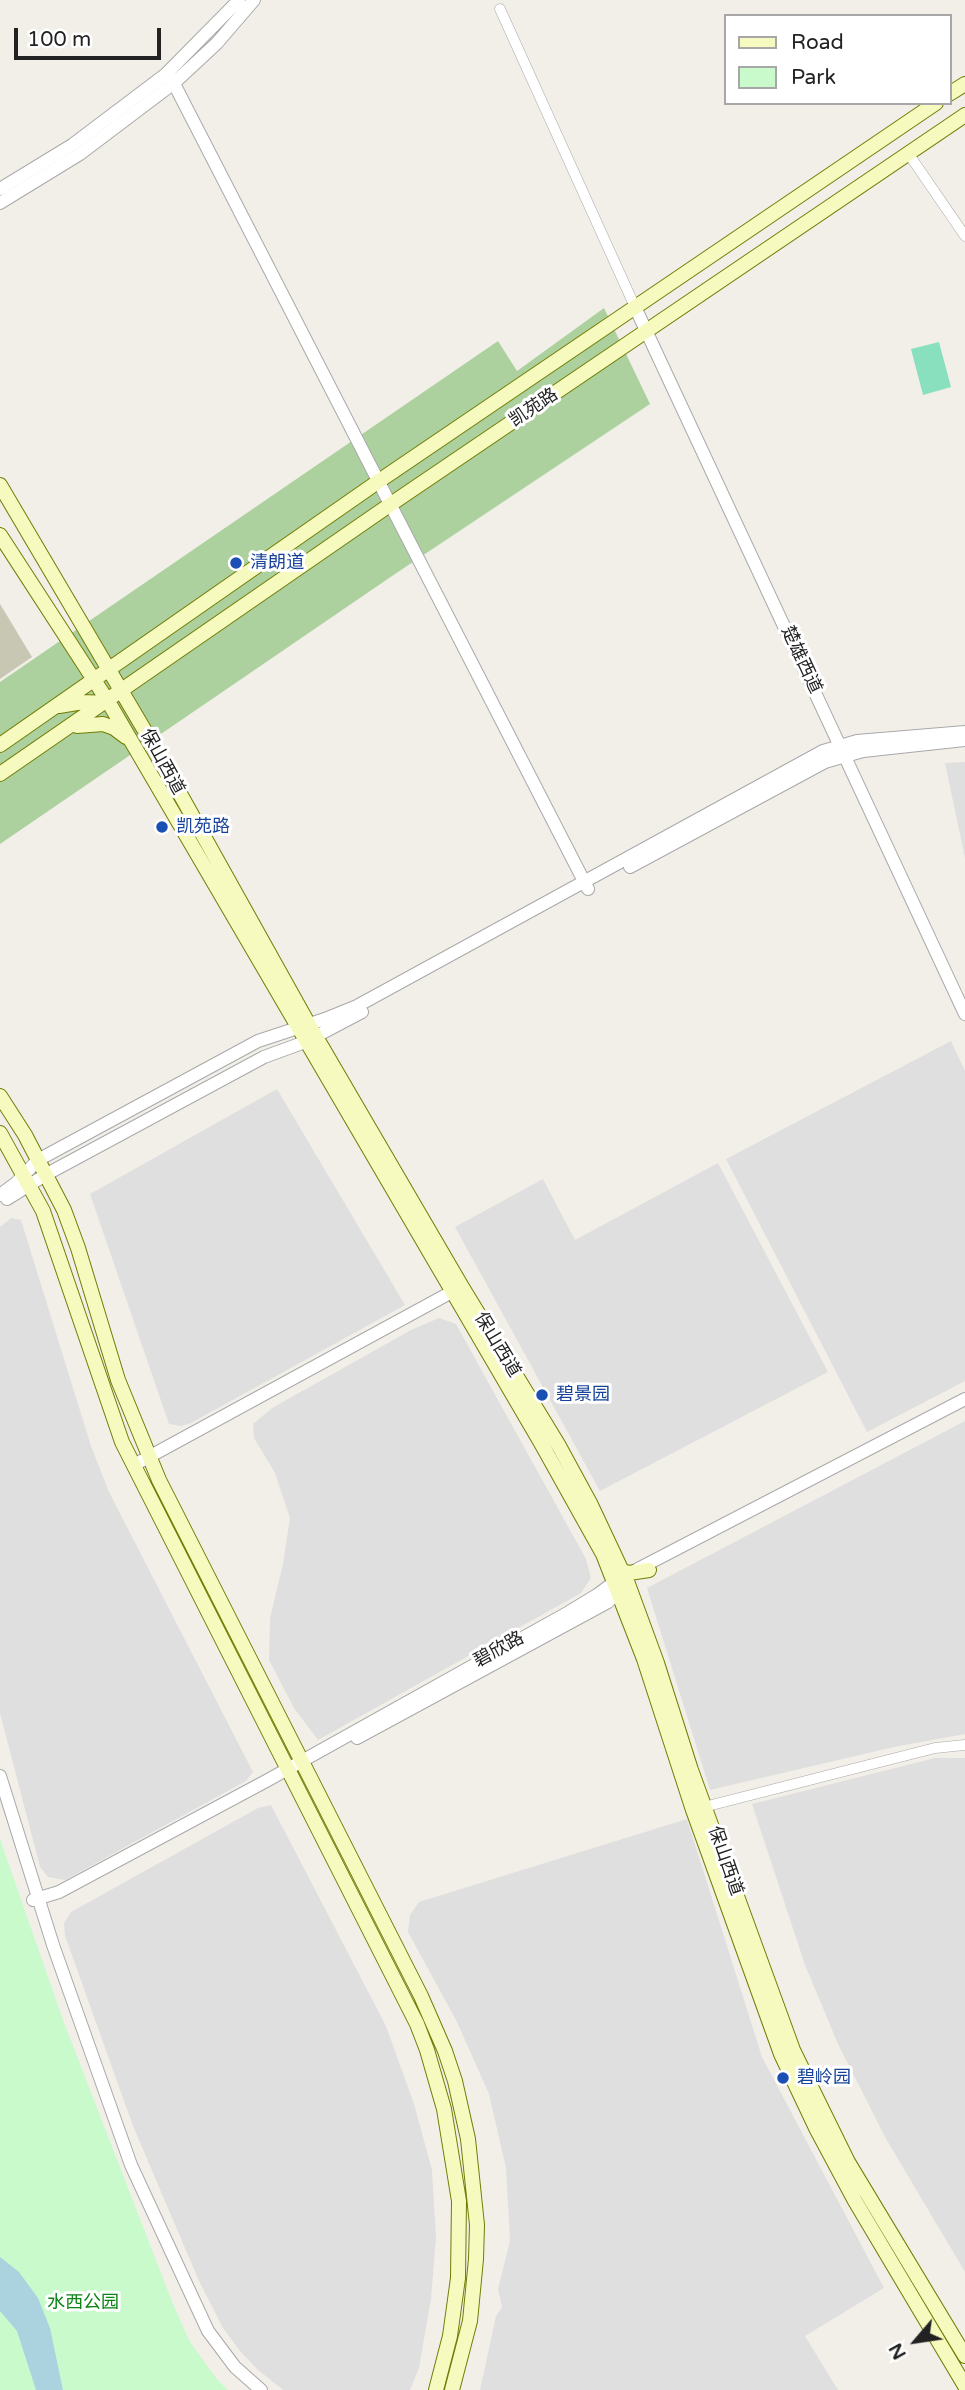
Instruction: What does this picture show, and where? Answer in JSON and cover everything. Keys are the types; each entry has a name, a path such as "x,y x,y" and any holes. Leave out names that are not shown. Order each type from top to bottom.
{"main road":[{"name":"凯苑路","path":"0,745 379,481 933,105"},
{"name":"凯苑路","path":"0,774 391,504 965,115"},
{"name":"保山西道","path":"0,485 145,731 307,1033"},
{"name":"保山西道","path":"0,535 93,679 307,1033 608,1551 612,1566 630,1578 634,1615 771,2029 793,2082 855,2201 965,2386"},
{"path":"52,709 76,702 107,702 127,712 145,731"},
{"path":"65,730 89,723 103,724 114,728 130,740"},
{"path":"0,1096 47,1174 78,1248 118,1380 149,1458 430,2015 445,2052 462,2106 474,2175 476,2259 470,2321 453,2390"},
{"path":"0,1133 27,1179 56,1245 108,1407 134,1465 417,2024 430,2059 444,2109 459,2201 459,2255 450,2336 436,2390"},
{"path":"630,1578 638,1588 634,1615"},
{"name":"保山西道","path":"699,1808 805,2076 848,2162 965,2356"}],"street":[{"path":"0,189 72,145 171,78 239,0"},
{"path":"0,203 80,154 217,43 254,0"},
{"path":"500,9 635,307"},
{"path":"171,78 586,886"},
{"path":"908,153 965,236"},
{"name":"楚雄西道","path":"635,307 965,1014"},
{"path":"0,1195 27,1179 47,1174 307,1033 825,762 857,741 965,732"},
{"path":"843,750 863,751 965,740"},
{"path":"0,1203 27,1179 38,1160 258,1041 307,1033"},
{"path":"134,1465 457,1290"},
{"name":"碧欣路","path":"36,1902 608,1602 630,1578 965,1399"},
{"name":"碧欣路","path":"630,1578 965,1408"},
{"path":"608,1551 627,1563 630,1578"},
{"path":"699,1808 935,1748 965,1745"},
{"path":"0,1776 36,1902 99,2094 154,2226 205,2335 233,2372 253,2390"},
{"path":"0,1797 131,2165 208,2331 235,2367 261,2390"}],"shaded area":[{"path":"0,604 32,657 0,679"},
{"path":"965,762 965,858 945,763"},
{"path":"951,1041 965,1071 965,1381 867,1432 726,1159"},
{"path":"277,1089 405,1305 191,1423 181,1426 169,1424 90,1194"},
{"path":"718,1163 828,1372 600,1491 455,1227 543,1179 575,1240"},
{"path":"11,1218 21,1220 91,1446 109,1492 253,1772 246,1781 65,1880 48,1877 40,1867 0,1713 0,1227"},
{"name":"碧景园","path":"439,1318 456,1324 586,1559 591,1578 581,1593 318,1740 294,1708 269,1660 270,1618 283,1564 290,1518 275,1473 254,1438 253,1424 272,1408 411,1330"},
{"path":"965,1421 965,1734 894,1747 710,1790 647,1588"},
{"path":"935,1758 965,1758 965,2272 885,2137 838,2044 805,1965 752,1804"},
{"path":"271,1805 386,2026 414,2104 432,2170 436,2237 431,2299 419,2368 410,2390 283,2390 240,2351 223,2328 199,2281 133,2126 65,1936 64,1923 71,1912 258,1808"},
{"name":"碧岭园","path":"687,1819 762,2057 884,2288 805,2336 838,2390 480,2390 496,2316 502,2307 498,2289 510,2241 506,2168 489,2094 457,2022 408,1932 410,1915 419,1902"}],"green space":[{"path":"604,308 650,404 395,574 0,844 0,682 498,341 517,371"},
{"path":"939,342 951,387 923,395 911,349"},
{"name":"水西公园","path":"0,1839 63,2020 173,2304 190,2342 228,2390 0,2390"}],"water":[{"path":"0,2257 19,2272 38,2298 50,2328 63,2390 36,2390 17,2331 0,2311"}],"place":[{"name":"清朗道","path":"236,563"},
{"name":"凯苑路","path":"162,827"},
{"name":"碧景园","path":"542,1395"},
{"name":"碧岭园","path":"783,2078"}]}
